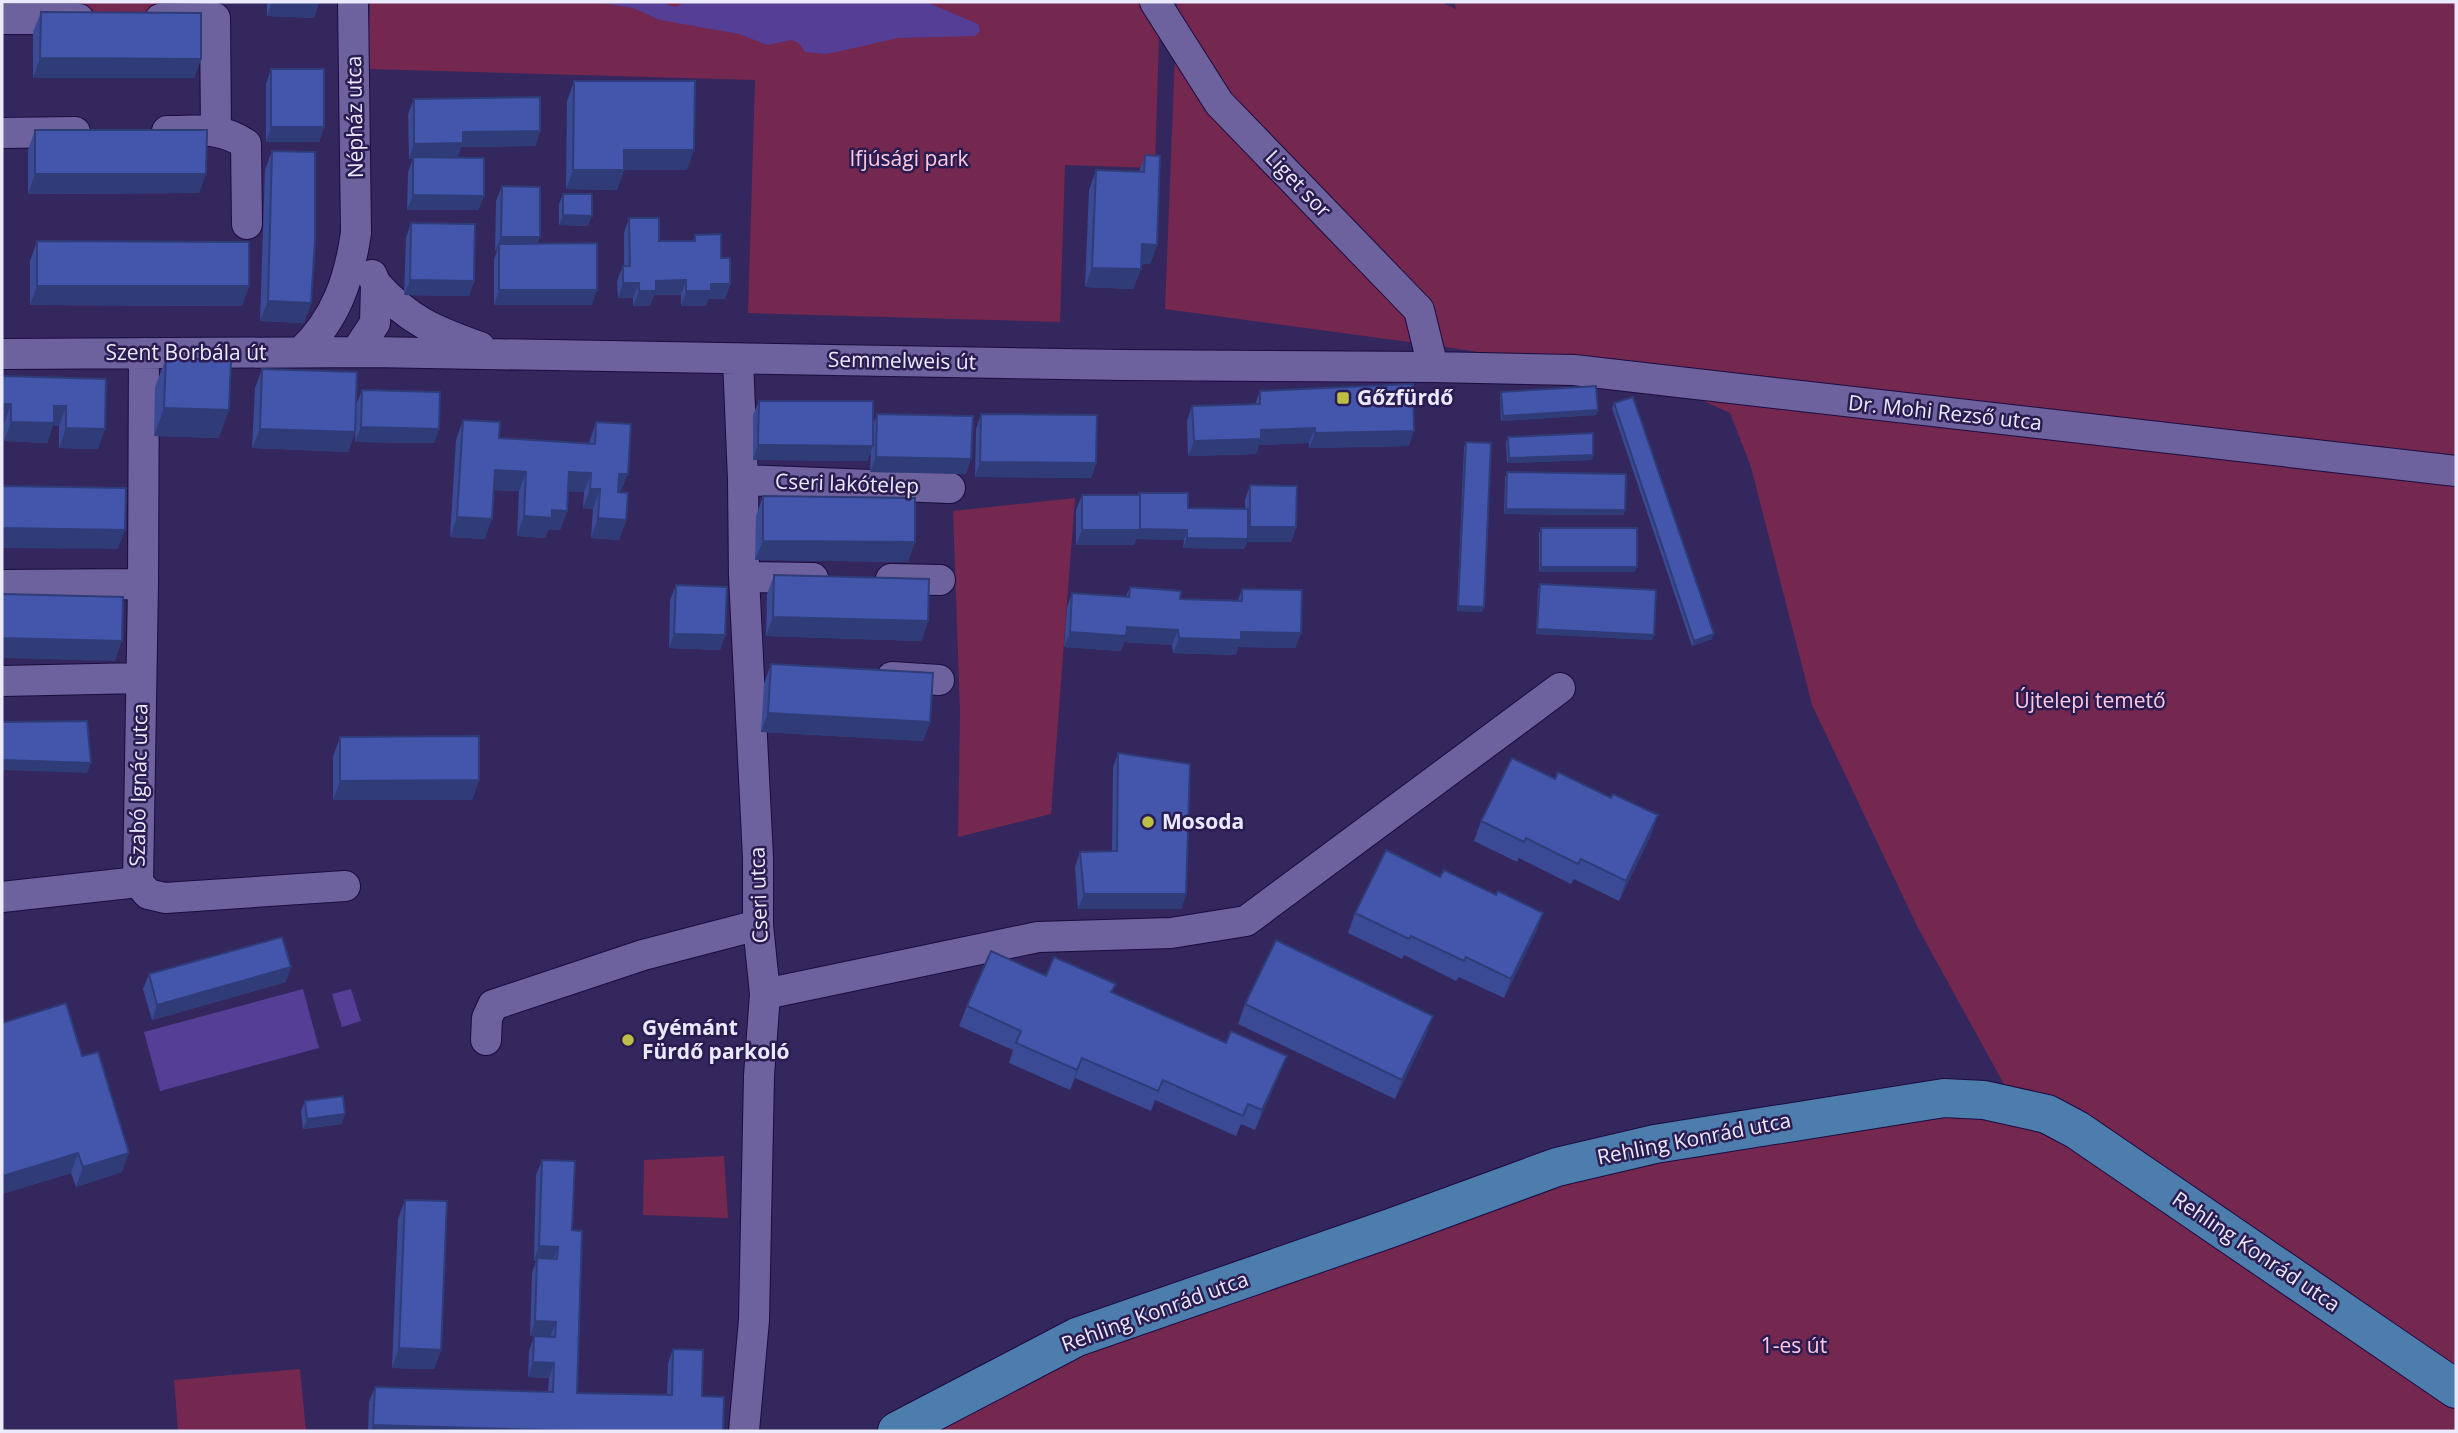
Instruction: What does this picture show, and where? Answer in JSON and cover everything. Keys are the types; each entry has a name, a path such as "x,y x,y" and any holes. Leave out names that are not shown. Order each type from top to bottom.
{"main road":[{"name":"Rehling Konrád utca","path":"897,1431 1077,1337 1557,1167 1655,1144 1944,1098 1984,1101 2037,1111 2077,1130 2456,1389"}],"street":[{"name":"Népház utca","path":"353,2 356,233 361,282"},
{"name":"Liget sor","path":"1155,2 1219,103 1419,310 1433,367"},
{"path":"2,19 215,19 216,131"},
{"path":"2,133 216,131 231,134 246,144 247,224"},
{"path":"361,282 353,327 363,348"},
{"path":"301,352 361,282"},
{"path":"361,282 424,324 500,354"},
{"name":"Semmelweis út","path":"363,348 738,359 1433,367"},
{"name":"Szent Borbála út","path":"2,354 301,352 363,348"},
{"name":"Szabó Ignác utca","path":"2,897 138,882 144,353"},
{"name":"Cseri utca","path":"738,359 744,577 762,672 758,925 765,994 759,1076 754,1320 744,1431"},
{"name":"Dr. Mohi Rezső utca","path":"1433,367 1574,370 2456,471"},
{"name":"Cseri lakótelep","path":"743,480 950,488"},
{"path":"744,577 940,580"},
{"path":"2,585 143,584"},
{"path":"871,677 939,680"},
{"name":"Szabó Ignác utca","path":"2,681 141,678"},
{"path":"765,994 1038,937 1171,933 1246,920 1560,688"},
{"path":"138,882 148,894 165,898 345,886"},
{"path":"486,1040 487,1018 493,1004 643,955 758,925"}],"green space":[{"path":"2,2 215,2 215,18 2,26"},
{"name":"Ifjúsági park","path":"370,2 1160,2 1155,168 1065,165 1060,322 748,313 755,80 368,69"},
{"path":"1177,2 1441,2 1456,9 1454,2 2456,2 2456,1431 897,1431 974,1390 1557,1167 2016,1106 1918,928 1812,705 1751,467 1730,413 1654,379 1439,346 1165,309"},
{"path":"1075,498 1051,814 958,837 960,712 953,511"},
{"path":"724,1156 728,1218 643,1215 644,1160"},
{"path":"300,1369 306,1431 178,1431 174,1380"}],"shaded area":[{"path":"595,2 666,2 676,7 684,2 926,2 978,24 980,31 975,36 898,38 827,54 805,52 799,43 792,40 767,45 739,34 660,20 633,8"},
{"path":"303,989 319,1048 160,1091 144,1032"},
{"path":"351,989 361,1021 342,1027 332,994"}],"building":[{"path":"41,12 201,13 201,59 40,58"},
{"path":"271,69 324,69 324,127 271,127"},
{"path":"574,81 695,81 694,150 624,150 624,170 573,170"},
{"path":"540,97 540,131 463,132 463,143 414,144 414,99"},
{"path":"35,130 207,130 206,174 35,174"},
{"path":"272,151 315,152 315,241 311,303 268,301"},
{"path":"1145,155 1160,156 1157,245 1142,244 1141,269 1092,268 1096,170 1144,172"},
{"path":"413,157 484,158 484,196 413,195"},
{"path":"502,186 540,187 540,237 501,237"},
{"path":"563,194 592,194 592,216 563,215"},
{"path":"629,218 659,218 659,241 695,241 695,235 721,234 721,258 730,258 730,284 711,284 711,291 686,291 686,280 656,281 656,291 639,291 639,283 623,283 623,266 630,266"},
{"path":"411,223 475,224 474,281 410,280"},
{"path":"37,241 249,242 249,286 37,286"},
{"path":"597,243 597,290 499,290 499,244"},
{"path":"166,358 231,360 229,410 164,408"},
{"path":"262,369 357,372 355,432 260,429"},
{"path":"2,376 106,379 105,429 66,428 66,406 54,406 54,423 11,422 11,404 2,404"},
{"path":"1413,384 1414,431 1315,433 1315,428 1261,430 1261,439 1194,441 1192,406 1260,404 1260,391"},
{"path":"1596,386 1598,410 1503,416 1501,392"},
{"path":"362,390 440,392 439,429 361,427"},
{"path":"1633,397 1714,634 1694,641 1614,403"},
{"path":"759,401 873,401 873,446 758,445"},
{"path":"877,414 973,416 971,459 876,457"},
{"path":"981,414 1097,415 1096,463 980,462"},
{"path":"463,420 500,422 499,438 595,444 596,422 631,424 628,474 619,474 618,492 628,493 626,520 598,518 600,489 590,489 591,473 569,472 567,511 552,510 552,518 524,516 526,472 495,470 492,519 457,517"},
{"path":"1593,433 1593,455 1509,458 1508,437"},
{"path":"1466,442 1491,443 1484,607 1458,606"},
{"path":"1507,472 1626,474 1625,510 1506,509"},
{"path":"1250,485 1297,486 1296,527 1250,527"},
{"path":"2,486 126,488 125,530 2,528"},
{"path":"1139,493 1188,493 1188,508 1248,509 1248,539 1187,538 1187,530 1140,529"},
{"path":"1082,495 1140,495 1140,530 1082,530"},
{"path":"763,496 915,498 915,542 763,541"},
{"path":"1541,528 1637,528 1637,567 1541,567"},
{"path":"774,575 929,579 928,621 773,617"},
{"path":"1540,584 1656,590 1654,635 1537,629"},
{"path":"676,585 727,587 725,635 674,634"},
{"path":"1130,587 1181,591 1180,599 1242,601 1242,589 1302,590 1301,633 1241,632 1241,640 1179,638 1178,630 1127,627 1126,636 1070,632 1072,593 1129,597"},
{"path":"2,594 123,597 122,641 2,638"},
{"path":"771,664 933,673 930,722 768,713"},
{"path":"87,721 91,763 2,760 2,722"},
{"path":"479,736 479,780 340,781 340,737"},
{"name":"Mosoda","path":"1118,753 1190,764 1186,894 1084,894 1080,852 1117,851"},
{"path":"1512,758 1555,779 1558,772 1611,798 1613,794 1658,815 1626,881 1581,859 1578,864 1526,838 1524,842 1481,821"},
{"path":"1386,850 1440,877 1444,870 1496,895 1498,891 1543,913 1511,979 1466,957 1464,961 1411,936 1409,939 1355,913"},
{"path":"282,937 291,967 157,1005 149,974"},
{"path":"1276,940 1433,1016 1402,1080 1245,1004"},
{"path":"991,951 1046,976 1054,957 1116,984 1111,992 1226,1043 1231,1031 1287,1056 1262,1110 1248,1104 1243,1116 1163,1080 1158,1091 1082,1058 1077,1070 1016,1043 1021,1031 967,1006"},
{"path":"66,1003 82,1056 98,1052 129,1153 83,1167 78,1153 3,1176 2,1023"},
{"path":"343,1096 345,1114 307,1119 305,1101"},
{"path":"542,1160 575,1161 572,1230 582,1231 577,1393 672,1395 673,1349 703,1350 702,1396 724,1397 723,1431 581,1431 373,1425 375,1387 553,1392 554,1363 533,1362 534,1336 555,1337 556,1322 535,1321 537,1258 557,1259 558,1247 539,1246"},
{"path":"405,1200 447,1201 441,1350 399,1348"}],"place":[{"name":"Gőzfürdő","path":"1343,398"},
{"name":"Mosoda","path":"1148,822"},
{"name":"Gyémánt Fürdő parkoló","path":"628,1040"}],"park label":[{"name":"Újtelepi temető","path":"2090,701"},
{"name":"1-es út","path":"1794,1346"}]}
